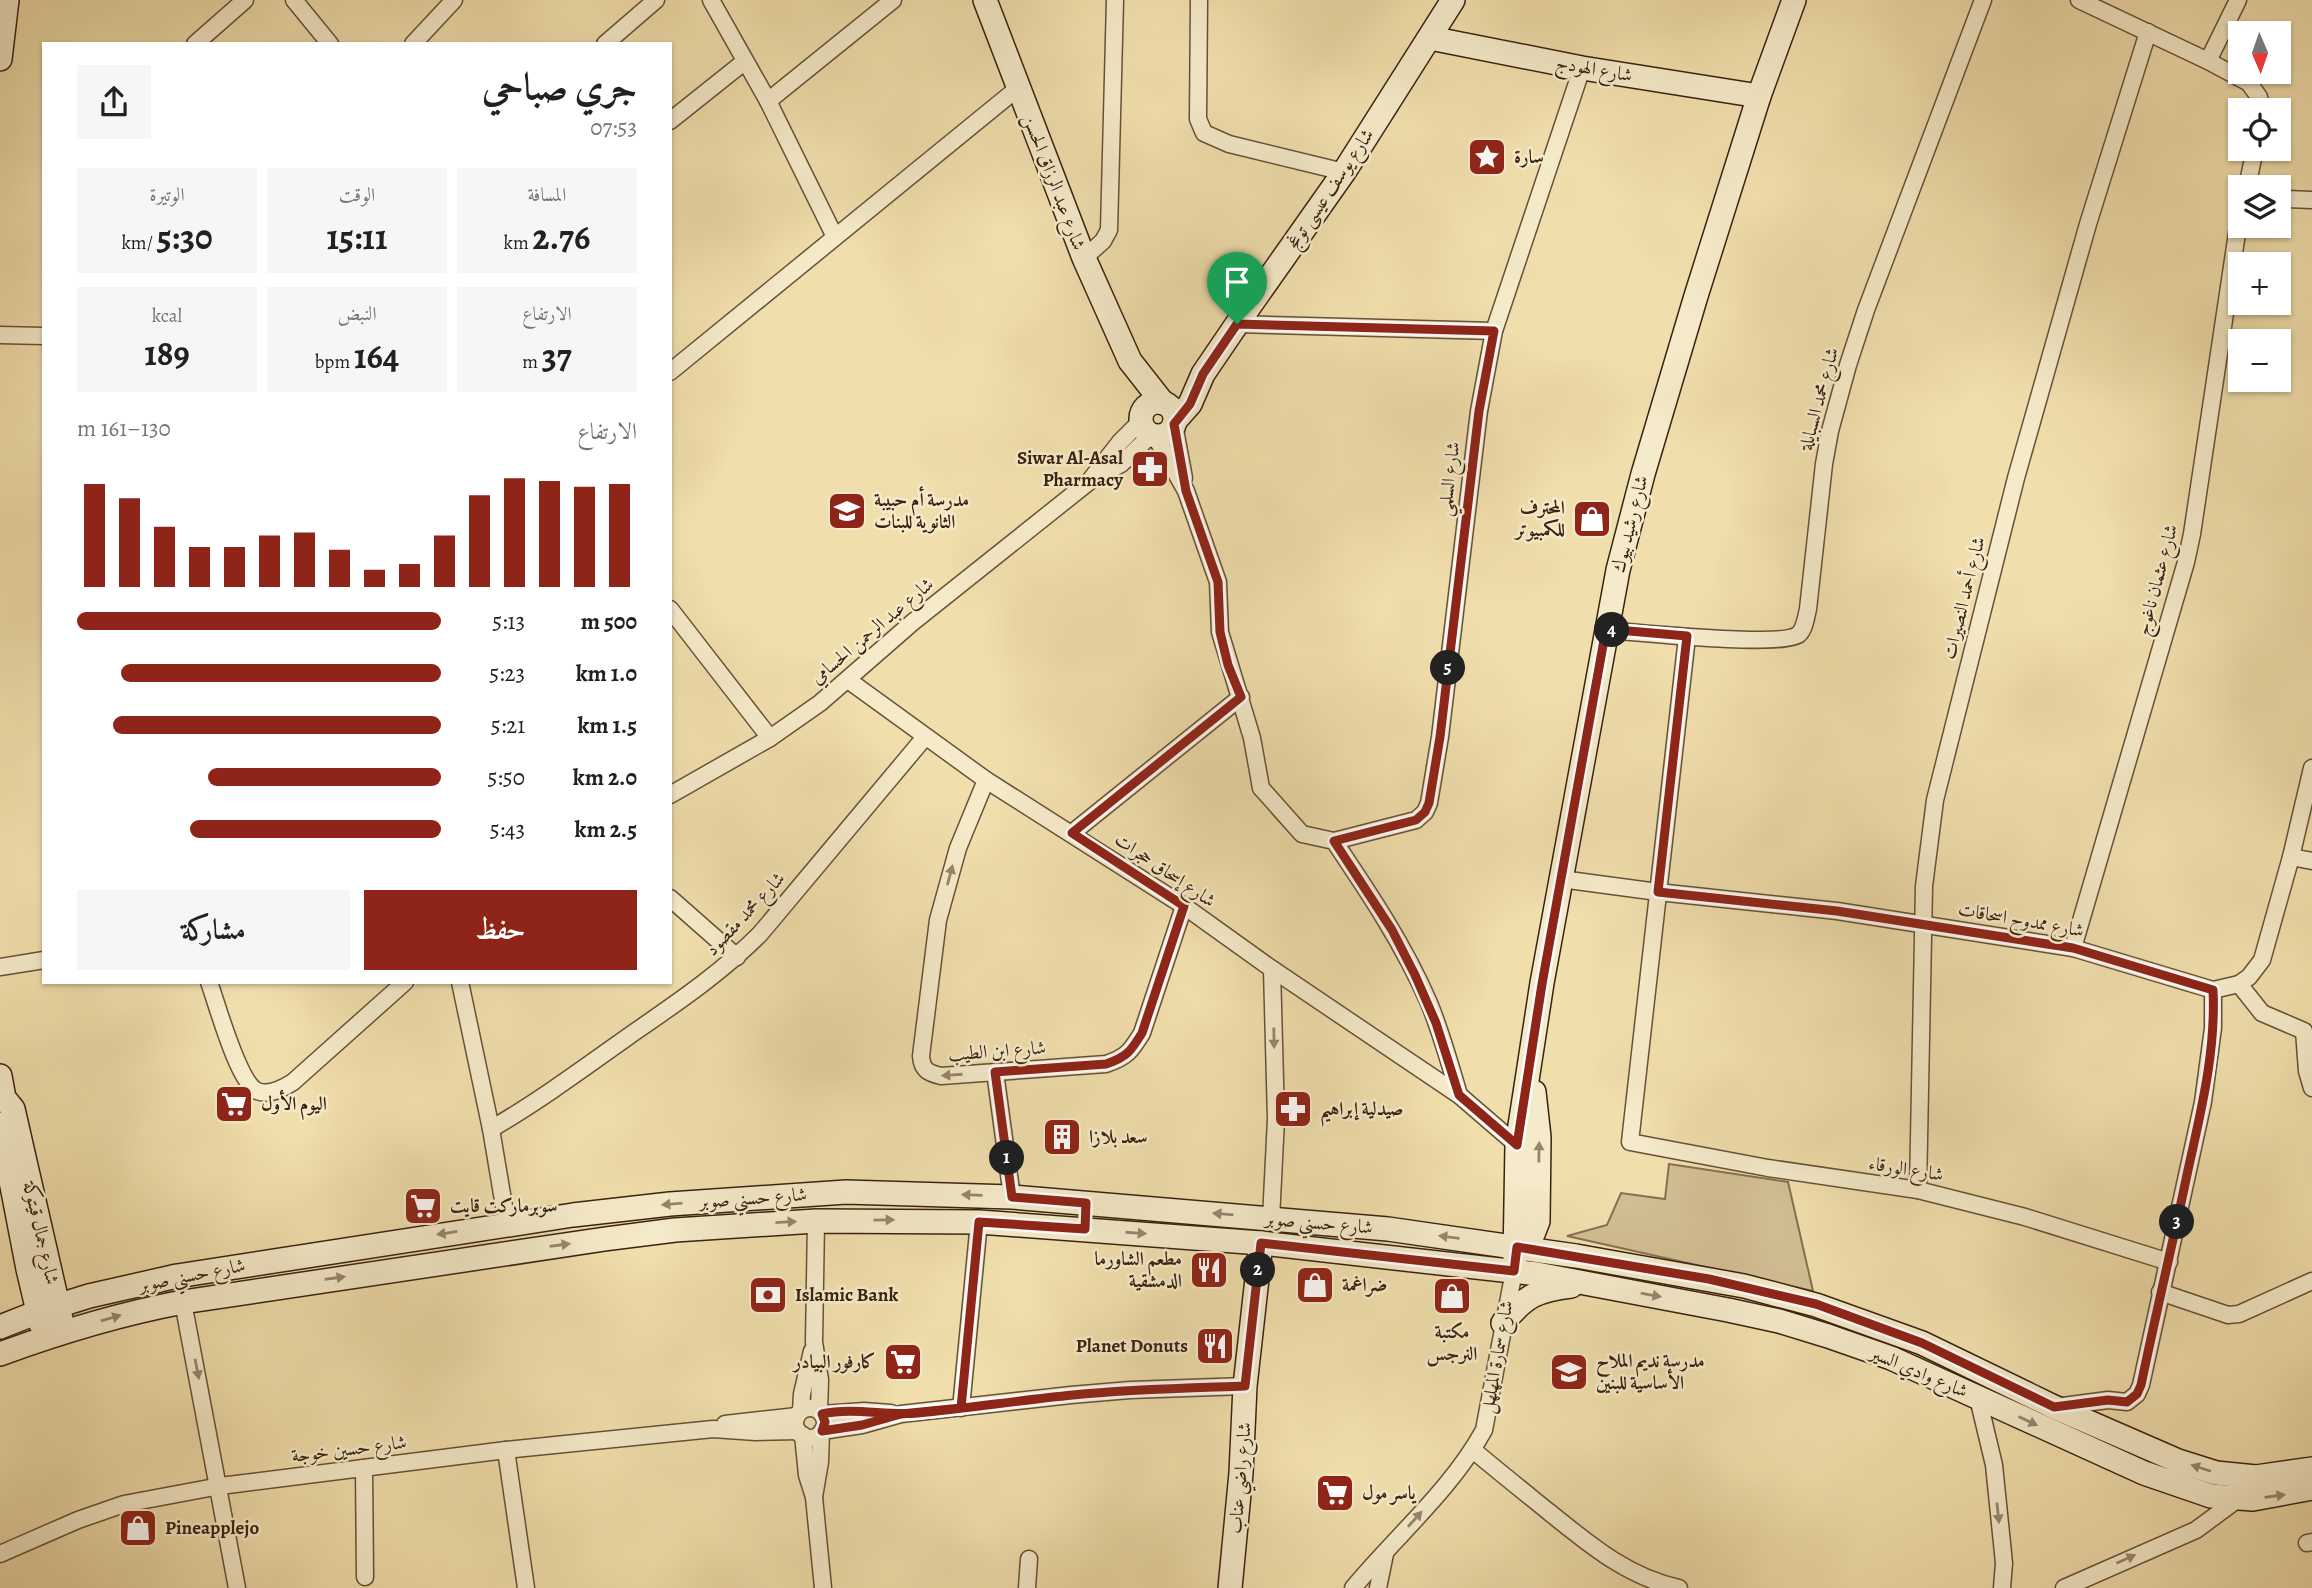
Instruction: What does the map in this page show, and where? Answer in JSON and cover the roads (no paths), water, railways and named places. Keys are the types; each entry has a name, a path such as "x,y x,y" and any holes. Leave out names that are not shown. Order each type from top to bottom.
{"main road":[{"path":"0,59 9,0"},
{"name":"شارع عبد الرزاق الحسن","path":"985,0 1084,258 1130,361 1136,399 1159,420"},
{"name":"شارع يوسف عيسى توغج","path":"1159,420 1183,387 1203,374 1344,172 1453,0"},
{"name":"شارع رشيد بيوك","path":"1517,1247 1517,1145 1561,879 1618,570 1643,474 1759,96 1794,0"},
{"name":"شارع الهودج","path":"1430,38 1582,68 1759,96"},
{"name":"شارع رشيد بيوك","path":"1517,1247 1533,1234 1538,1221 1539,1137 1531,1064"},
{"name":"شارع جمال قيتوكة","path":"1,1094 13,1109 48,1308 55,1334"},
{"name":"شارع جمال قيتوكة","path":"0,1124 4,1166 28,1269 48,1308"},
{"name":"شارع حسني صوبر","path":"3,1325 48,1308 123,1288 227,1267 507,1224 670,1204 846,1192 1012,1197 1086,1203 1388,1229 1517,1247"},
{"path":"1085,1229 1086,1203"},
{"name":"شارع حسني صوبر","path":"0,1354 55,1334 132,1312 183,1302 675,1230 816,1221 979,1222 1085,1229 1261,1243 1514,1271"},
{"name":"شارع راضي عناب","path":"1230,1588 1241,1472 1245,1386 1261,1243"},
{"name":"شارع سمارة المهلهل","path":"1514,1271 1517,1247"},
{"name":"شارع وادي السير","path":"1517,1247 1709,1279 1816,1304 1922,1343 2054,1407 2178,1461 2216,1473 2240,1488 2281,1495 2312,1489"},
{"path":"3,1325 20,1311 28,1269"},
{"name":"شارع وادي السير","path":"1514,1271 1779,1321 1891,1358 2144,1473 2211,1496 2274,1475 2312,1469"},
{"path":"1503,1323 1518,1305 1537,1292 1584,1284"}],"street":[{"path":"197,42 245,0"},
{"path":"294,0 328,42"},
{"path":"415,42 454,0"},
{"path":"607,42 656,0"},
{"path":"711,0 768,101 835,237"},
{"path":"768,101 893,0"},
{"path":"1084,258 1103,241 1109,230 1115,0"},
{"path":"1199,0 1198,119 1204,133 1230,144 1344,172"},
{"name":"شارع محمد السبايلة","path":"1606,629 1687,636 1788,639 1799,633 1805,622 1830,431 1848,365 1866,310 1983,0"},
{"path":"2079,0 2208,61 2253,87 2259,98"},
{"path":"2208,61 2238,0"},
{"name":"شارع أحمد النصيرات","path":"1918,1190 1924,924 1929,836 1951,728 2042,382 2148,32"},
{"path":"672,119 744,62"},
{"name":"شارع السلمي","path":"1334,841 1416,820 1425,812 1429,803 1440,737 1479,411 1494,331 1582,68"},
{"path":"672,370 1018,88"},
{"path":"2291,198 2312,200"},
{"name":"شارع عثمان ناغوج","path":"2073,948 2190,544 2236,238"},
{"path":"1237,324 1494,331"},
{"path":"0,335 42,336"},
{"name":"شارع عبد الرزاق الحسن","path":"1159,420 1218,582 1220,632 1252,738 1261,788 1302,834 1334,841"},
{"name":"شارع عبد الرحمن الحسامي","path":"672,794 770,738 848,680 913,622 1090,481 1120,442 1159,420"},
{"path":"672,612 770,738"},
{"path":"1658,892 1687,636"},
{"name":"شارع إسحاق حجرات","path":"848,680 986,780 1184,906 1459,1095 1517,1145"},
{"path":"1072,833 1241,697"},
{"name":"شارع محمد مقصود","path":"491,1129 525,1109 698,989 737,957 760,934 925,737"},
{"path":"2312,768 2291,857 2262,960 2249,977 2239,984 2262,1013 2304,1031 2307,1071 2312,1088"},
{"name":"شارع ابن الطيب","path":"986,780 958,848 939,919 921,1056 924,1069 930,1074 941,1076 1106,1064 1122,1059 1142,1033 1184,906"},
{"path":"1334,841 1392,930 1415,975 1436,1023 1459,1095"},
{"path":"2291,857 2312,860"},
{"name":"شارع ممدوح اسحاقات","path":"1561,879 1837,911 1924,924 2073,948 2213,990 2239,984"},
{"name":"شارع الورقاء","path":"1658,892 1630,1142 1756,1166 1918,1190 2025,1217 2169,1262"},
{"path":"672,900 737,957"},
{"path":"0,967 42,960"},
{"path":"1271,1219 1276,1119 1272,969"},
{"path":"210,984 245,1079 259,1092 270,1093 293,1083 403,984"},
{"path":"460,984 491,1129 507,1224"},
{"path":"2054,1407 2108,1400 2127,1402 2137,1394 2141,1385 2210,1060 2213,990"},
{"path":"995,1072 1012,1197"},
{"path":"814,1497 825,1422 821,1412 820,1380 814,1342 816,1221"},
{"path":"961,1408 979,1222"},
{"name":"شارع سمارة المهلهل","path":"1353,1588 1473,1450 1487,1419 1514,1271"},
{"path":"2160,1292 2228,1315 2239,1314 2312,1281"},
{"path":"183,1302 220,1486 237,1588"},
{"path":"814,1342 802,1394 800,1423 807,1475 814,1497 823,1588"},
{"path":"800,1423 812,1437 822,1432 854,1427 901,1414 1130,1390 1245,1386"},
{"path":"1978,1398 1994,1465 2004,1563 2002,1588"},
{"path":"800,1423 810,1408 821,1412 901,1414"},
{"name":"شارع حسين خوجة","path":"0,1554 78,1520 124,1504 220,1486 506,1450 713,1429 756,1432 800,1423"},
{"path":"506,1450 526,1588"},
{"path":"1473,1450 1594,1549 1658,1586 1679,1588"},
{"path":"364,1468 365,1577"},
{"path":"2064,1588 2196,1530 2240,1488"},
{"path":"1378,1588 1385,1552"},
{"path":"1027,1588 1029,1559"}],"place":[{"name":"سارة","path":"1487,157"},
{"name":"Siwar Al-Asal Pharmacy","path":"1150,469"},
{"name":"مدرسة أم حبيبة الثانوية للبنات","path":"847,511"},
{"name":"المحترف للكمبيوتر","path":"1592,519"},
{"name":"اليوم الأول","path":"234,1104"},
{"name":"صيدلية إبراهيم","path":"1293,1109"},
{"name":"سعد بلازا","path":"1062,1137"},
{"name":"سوبرماركت قايت","path":"423,1206"},
{"name":"مطعم الشاورما الدمشقية","path":"1209,1270"},
{"name":"ضراغمة","path":"1315,1285"},
{"name":"Islamic Bank","path":"768,1295"},
{"name":"مكتبة النرجس","path":"1452,1296"},
{"name":"Planet Donuts","path":"1215,1346"},
{"name":"كارفور البيادر","path":"903,1362"},
{"name":"مدرسة نديم الملاح الأساسية للبنين","path":"1569,1372"},
{"name":"ياسر مول","path":"1335,1493"},
{"name":"Pineapplejo","path":"138,1528"}]}
